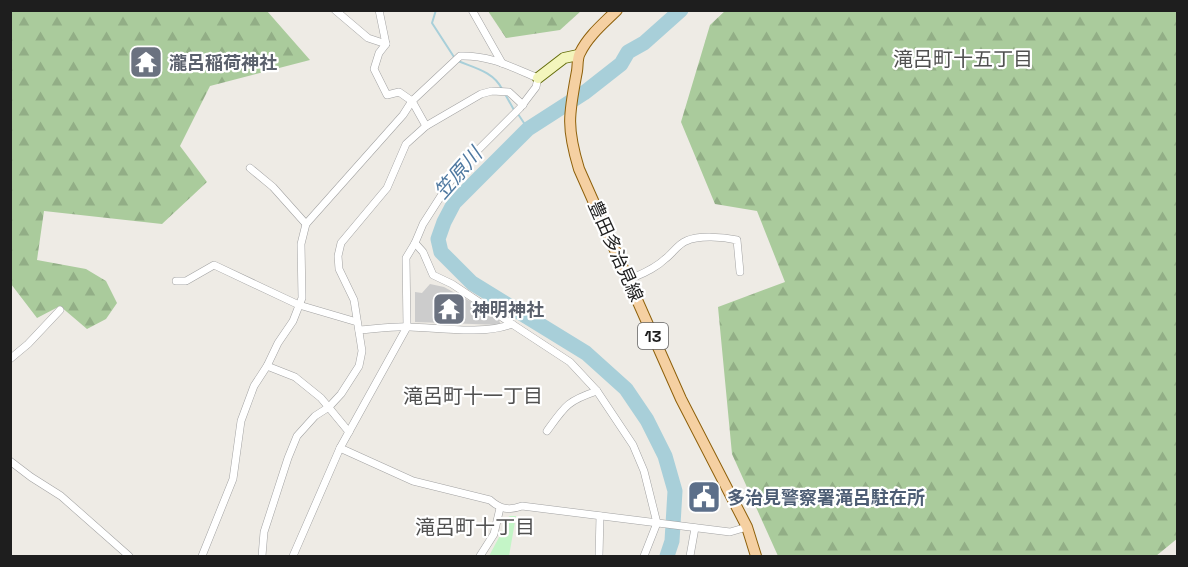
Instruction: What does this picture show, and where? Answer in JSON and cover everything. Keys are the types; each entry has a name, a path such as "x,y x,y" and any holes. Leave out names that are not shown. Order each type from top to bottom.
{"main road":[{"path":"578,55 591,36 617,10"},
{"name":"豊田多治見線","path":"578,55 578,69 569,110 572,145 579,169 681,399 747,527 756,556"}],"street":[{"path":"335,10 368,38 386,44"},
{"path":"379,10 386,44 379,53 374,69 387,95 399,92 412,101 426,126"},
{"path":"472,10 502,63"},
{"path":"293,556 340,448 406,327 406,258 423,224 457,171 522,106 536,87 538,78 564,58 578,55"},
{"path":"202,556 233,479 241,421 254,386 293,321 302,298 301,244 306,224 355,170 412,101 460,56 478,56 538,78"},
{"path":"262,556 264,532 297,436 315,416 341,394 359,366 362,351 354,300 339,269 338,256 341,243 387,188 405,144 426,126 481,94 492,91 509,92 522,106"},
{"path":"250,168 273,187 306,224"},
{"path":"628,280 664,261 683,242 710,238 737,240 740,272"},
{"path":"415,243 423,252 433,275 452,284 564,358 597,391 633,445 644,471 657,523 644,556"},
{"path":"176,281 186,280 214,266 299,305 358,326 468,329 502,328 512,324"},
{"path":"10,359 28,344 60,310"},
{"path":"267,366 295,377 321,398 349,432"},
{"path":"547,431 562,410 574,399 597,391"},
{"path":"340,448 413,481 490,500 500,508 522,506 730,532 747,527"},
{"path":"10,460 61,496 129,556"},
{"path":"480,556 494,534 500,508"},
{"path":"599,556 600,516"},
{"path":"690,556 695,528"}],"shaded area":[{"name":"神明神社","path":"430,284 444,287 492,313 501,325 415,322 415,292 422,293"}],"green space":[{"path":"726,10 1177,11 1178,538 1156,556 778,556 732,454 718,307 785,282 757,211 715,204 681,122 710,25"},
{"path":"10,11 267,11 310,60 210,86 180,146 207,182 162,224 44,211 37,260 86,269 106,281 117,303 106,319 87,329 60,306 37,318 11,284"},
{"path":"488,11 581,11 560,30 506,38"},
{"path":"516,516 509,556 489,556 504,528 505,519"}],"waterway":[{"path":"436,10 432,23 454,57"},
{"name":"笠原川","path":"667,556 672,541 675,491 665,456 647,420 626,389 586,353 472,283 441,252 438,239 454,203 528,129 584,93 621,64 628,52 644,43 681,10"},
{"path":"458,61 494,78 502,89"},
{"path":"505,94 514,110"},
{"path":"518,114 528,129"}],"place":[{"name":"瀧呂稲荷神社","path":"146,62"},
{"name":"神明神社","path":"449,309"},
{"name":"多治見警察署滝呂駐在所","path":"704,497"}],"district":[{"name":"滝呂町十五丁目","path":"963,59"},
{"name":"滝呂町十一丁目","path":"473,396"},
{"name":"滝呂町十丁目","path":"475,527"}]}
